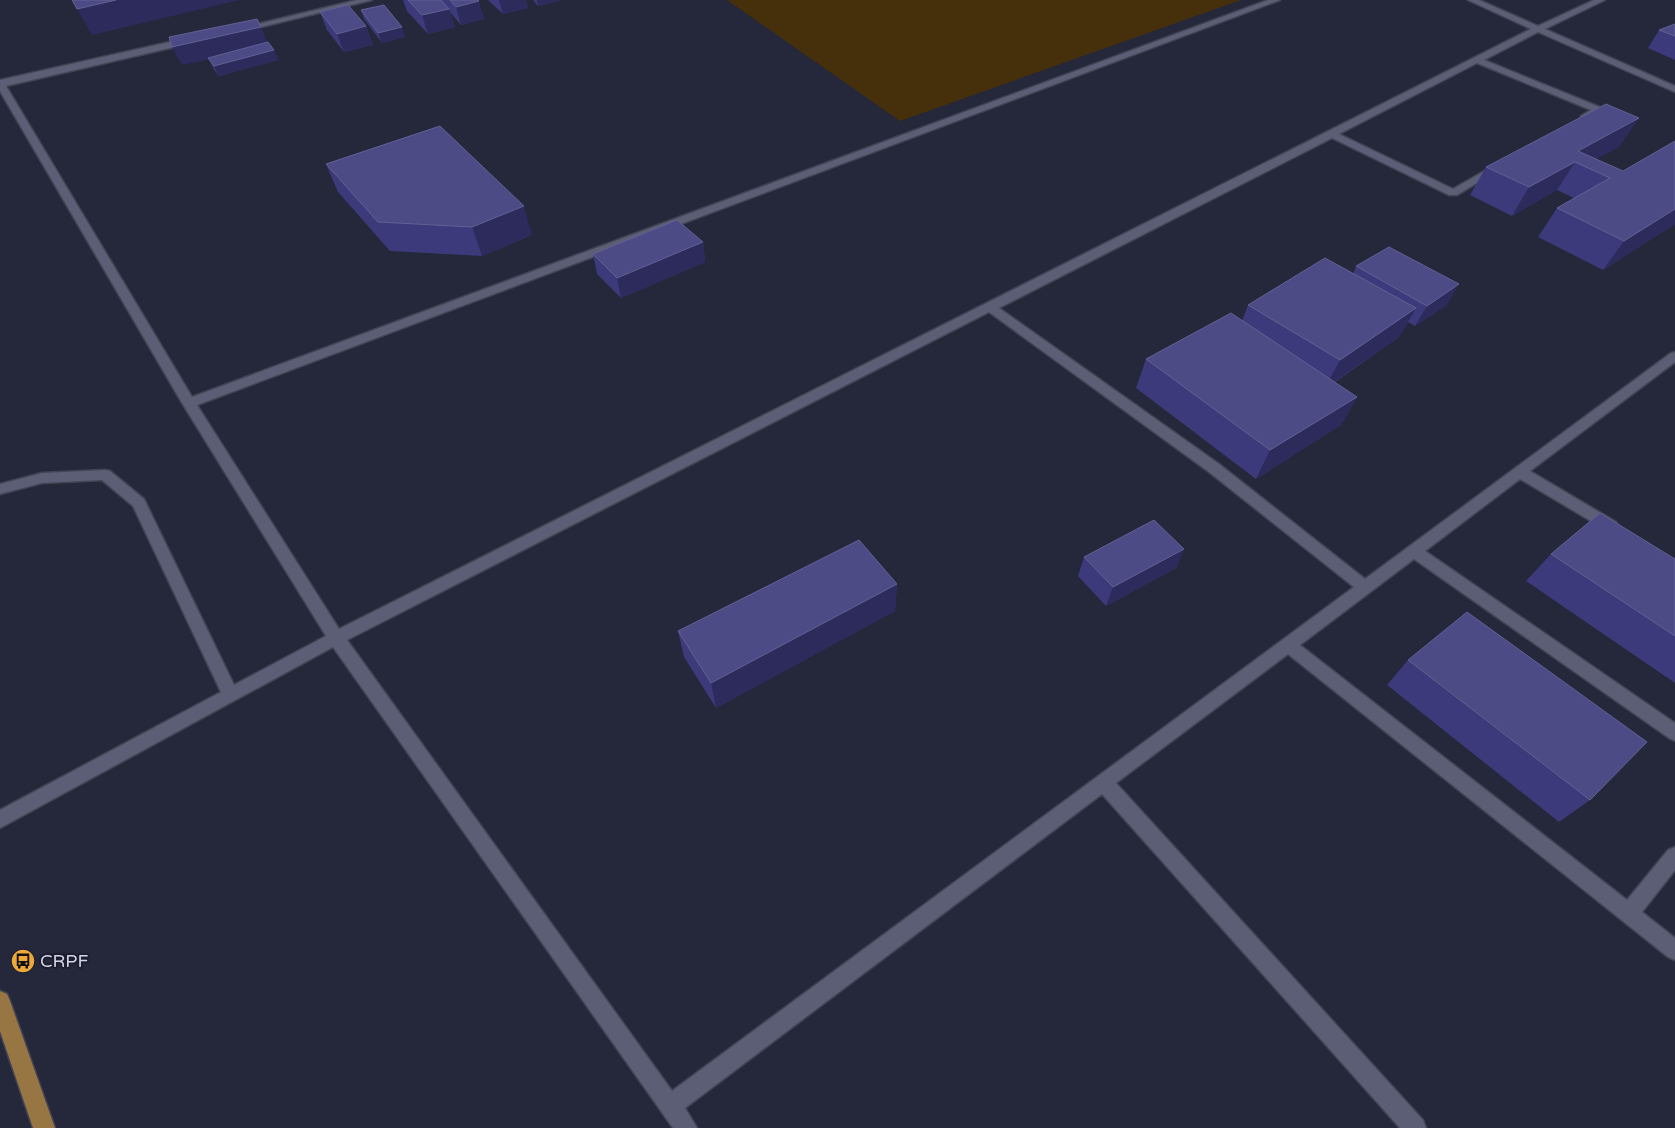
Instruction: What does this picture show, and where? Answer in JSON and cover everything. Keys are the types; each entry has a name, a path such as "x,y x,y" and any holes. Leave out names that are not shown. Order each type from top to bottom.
{"main road":[{"path":"0,1001 44,1128"}],"lane":[{"path":"233,31 368,0"},
{"path":"189,403 1276,0"},
{"path":"1472,0 1675,89"},
{"path":"0,819 336,638 1538,29 1601,0"},
{"path":"204,38 0,83 189,403 336,638 686,1128"},
{"path":"1477,60 1598,110 1573,125"},
{"path":"1332,134 1453,193 1504,164"},
{"path":"990,307 1214,468 1365,588"},
{"path":"670,1106 1675,356"},
{"path":"1520,472 1626,535"},
{"path":"0,489 42,478 105,475 139,504 231,695"},
{"path":"1414,551 1675,733"},
{"path":"1288,645 1675,950"},
{"path":"1104,782 1415,1128"},
{"path":"1628,913 1675,856"}],"shaded area":[{"path":"727,0 1241,0 900,121"}],"building":[{"path":"72,0 116,0 77,9"},
{"path":"408,0 441,0 449,9 422,15"},
{"path":"450,0 478,0 479,1 456,7"},
{"path":"348,5 366,26 337,34 320,12"},
{"path":"384,5 402,27 378,33 361,10"},
{"path":"257,19 261,27 172,47 169,37"},
{"path":"1675,24 1675,36 1659,30"},
{"path":"268,42 274,50 214,66 208,58"},
{"path":"1606,104 1639,118 1578,151 1623,171 1675,141 1675,209 1624,241 1557,208 1610,178 1575,162 1529,187 1486,167"},
{"path":"440,126 524,206 472,227 378,222 326,164"},
{"path":"677,220 703,242 617,278 593,254"},
{"path":"1389,247 1459,284 1427,306 1356,266"},
{"path":"1325,258 1416,308 1340,360 1248,305"},
{"path":"1231,313 1357,397 1270,450 1146,359"},
{"path":"1600,513 1675,559 1675,636 1551,554"},
{"path":"1154,520 1184,549 1113,587 1084,557"},
{"path":"859,540 897,584 711,683 678,631"},
{"path":"1467,612 1647,742 1590,800 1408,660"}],"place":[{"name":"CRPF","path":"23,961"}]}
